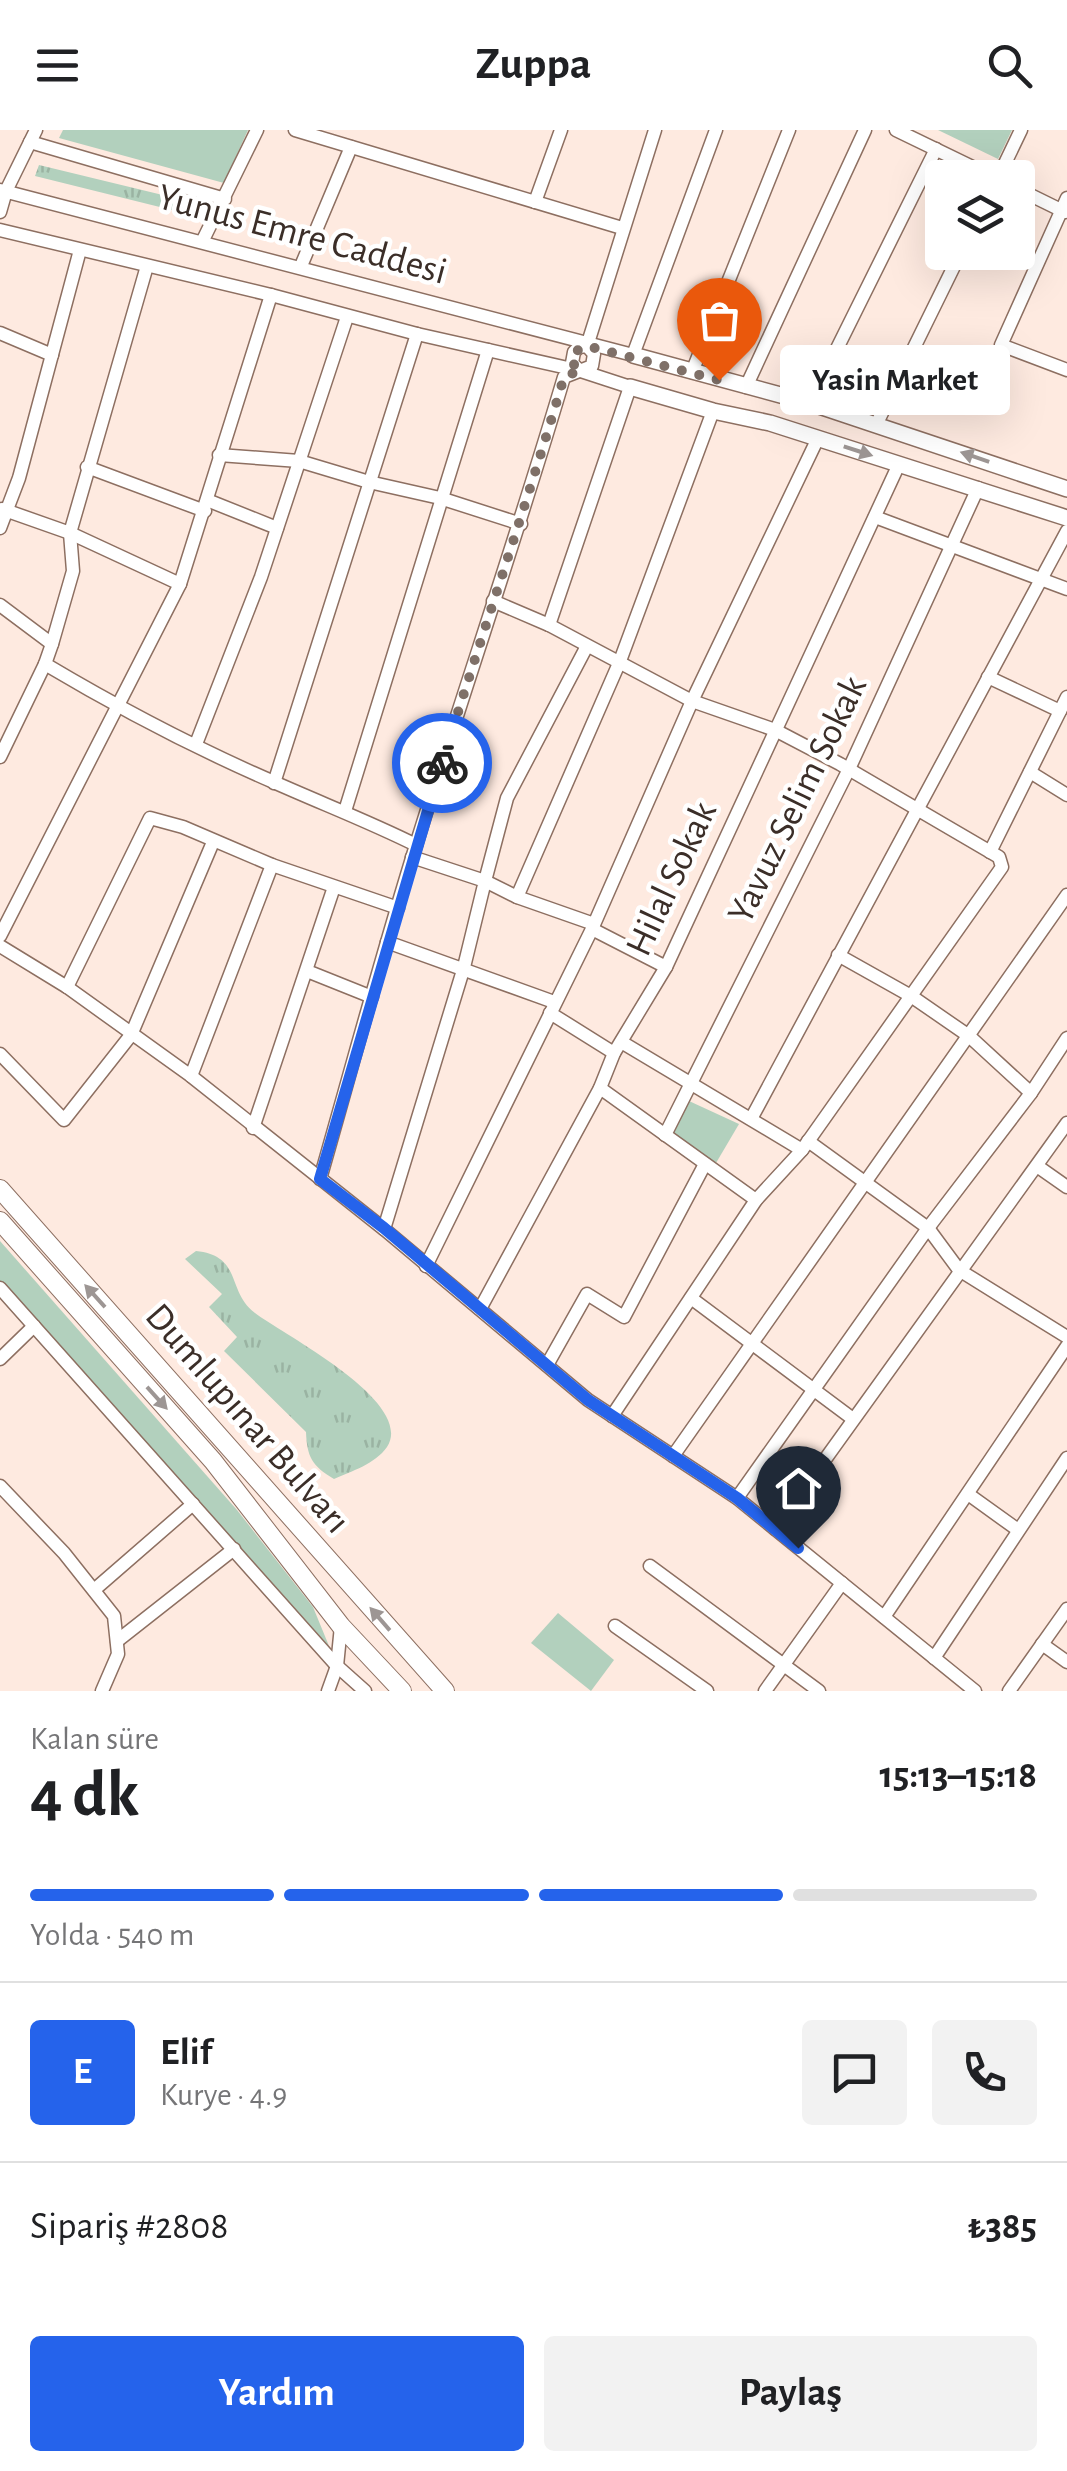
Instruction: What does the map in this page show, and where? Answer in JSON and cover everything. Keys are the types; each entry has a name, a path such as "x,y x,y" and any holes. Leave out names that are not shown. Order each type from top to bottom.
{"main road":[{"name":"Dumlupınar Bulvarı","path":"0,1189 445,1691"},
{"name":"Dumlupınar Bulvarı","path":"0,1220 212,1461 341,1626 402,1691"}],"street":[{"path":"203,240 257,130"},
{"path":"296,130 622,228"},
{"path":"535,202 561,130"},
{"path":"320,1179 414,851 521,524 564,377 589,369 595,358 587,346 654,130"},
{"path":"716,130 633,355 810,402 1067,489"},
{"path":"692,372 790,130"},
{"path":"746,387 865,130"},
{"path":"1006,160 1022,130"},
{"path":"900,131 959,160"},
{"path":"0,212 3,190 33,136 225,200"},
{"path":"301,266 352,147"},
{"path":"810,402 936,149"},
{"name":"Yunus Emre Caddesi","path":"3,190 633,355"},
{"path":"1035,196 1065,207 1001,346 1067,370"},
{"path":"0,230 416,334 581,370 713,411 770,423 1067,518"},
{"path":"0,528 3,509 19,478 80,250"},
{"path":"0,758 52,644 74,570 70,533 147,266"},
{"path":"878,424 952,270"},
{"path":"0,936 120,708 180,584 271,295"},
{"path":"196,744 277,528 346,317"},
{"path":"0,334 52,355"},
{"path":"274,782 416,334"},
{"path":"345,811 488,350"},
{"path":"549,625 630,387"},
{"path":"517,897 620,661 713,411"},
{"path":"426,1266 593,926 692,701 818,438"},
{"path":"219,454 299,461 521,524"},
{"name":"Hilal Sokak","path":"480,1309 666,966 899,464"},
{"path":"87,467 277,528"},
{"name":"Yavuz Selim Sokak","path":"666,1135 848,769 978,488"},
{"path":"3,509 70,533 180,584"},
{"path":"874,517 1067,589"},
{"path":"751,1119 1067,531"},
{"path":"493,601 549,625 692,701 774,730 999,857 1002,867 805,1146 756,1200 612,1416"},
{"path":"0,605 52,644"},
{"path":"384,1228 464,967 507,798 587,646"},
{"path":"45,664 120,708 274,782 345,811 414,851 593,926 666,966"},
{"path":"988,677 1060,711"},
{"path":"990,852 1067,697"},
{"path":"1030,772 1067,796"},
{"path":"68,987 150,818 183,827 272,866 398,908"},
{"path":"0,1054 64,1120 131,1035 212,842"},
{"path":"190,1076 272,866"},
{"path":"253,1128 334,887"},
{"path":"673,1456 1066,899"},
{"path":"387,942 464,967 552,1007 619,1048 691,1083 866,1181 928,1228 959,1270 1067,1337"},
{"path":"0,946 68,987 190,1076 384,1228 612,1416 737,1498 966,1688"},
{"path":"838,956 911,996 968,1036 1031,1093"},
{"path":"307,971 372,997"},
{"path":"737,1498 1067,1038"},
{"path":"600,1088 756,1200"},
{"path":"776,1530 1066,1126"},
{"path":"546,1365 588,1294 624,1317 705,1164"},
{"path":"1036,1166 1067,1187"},
{"path":"0,1288 337,1666 366,1691"},
{"path":"691,1298 854,1419"},
{"path":"0,1359 34,1326"},
{"path":"884,1617 1067,1346"},
{"path":"934,1658 1067,1458"},
{"path":"0,1486 64,1553 114,1616 118,1654 102,1691"},
{"path":"968,1494 1018,1530"},
{"path":"94,1590 193,1504"},
{"path":"117,1641 234,1550"},
{"path":"650,1566 819,1691"},
{"path":"765,1691 842,1584"},
{"path":"1009,1691 1067,1608"},
{"path":"328,1691 337,1666 341,1626"},
{"path":"615,1626 707,1691"},
{"path":"1042,1644 1067,1662"}],"green space":[{"path":"63,130 248,130 224,183 59,138"},
{"path":"938,130 1012,130 998,159"},
{"path":"39,165 208,206 200,217 35,176"},
{"path":"689,1101 739,1124 716,1163 673,1135"},
{"path":"0,1241 237,1510 313,1607 329,1646 0,1283"},
{"path":"196,1251 211,1254 228,1267 240,1295 255,1313 343,1371 366,1391 383,1410 391,1429 382,1453 334,1479 320,1470 309,1454 306,1432 224,1351 237,1337 209,1307 222,1294 185,1259"},
{"path":"558,1613 614,1660 591,1691 531,1643"}],"way so far":[{"path":"442,763 521,524 564,377 581,370 572,363 574,352 587,346 719,380"}],"place":[{"name":"Yasin Market","path":"719,380"}],"route":[{"path":"442,763 320,1179 588,1400 737,1498 798,1548"}]}
